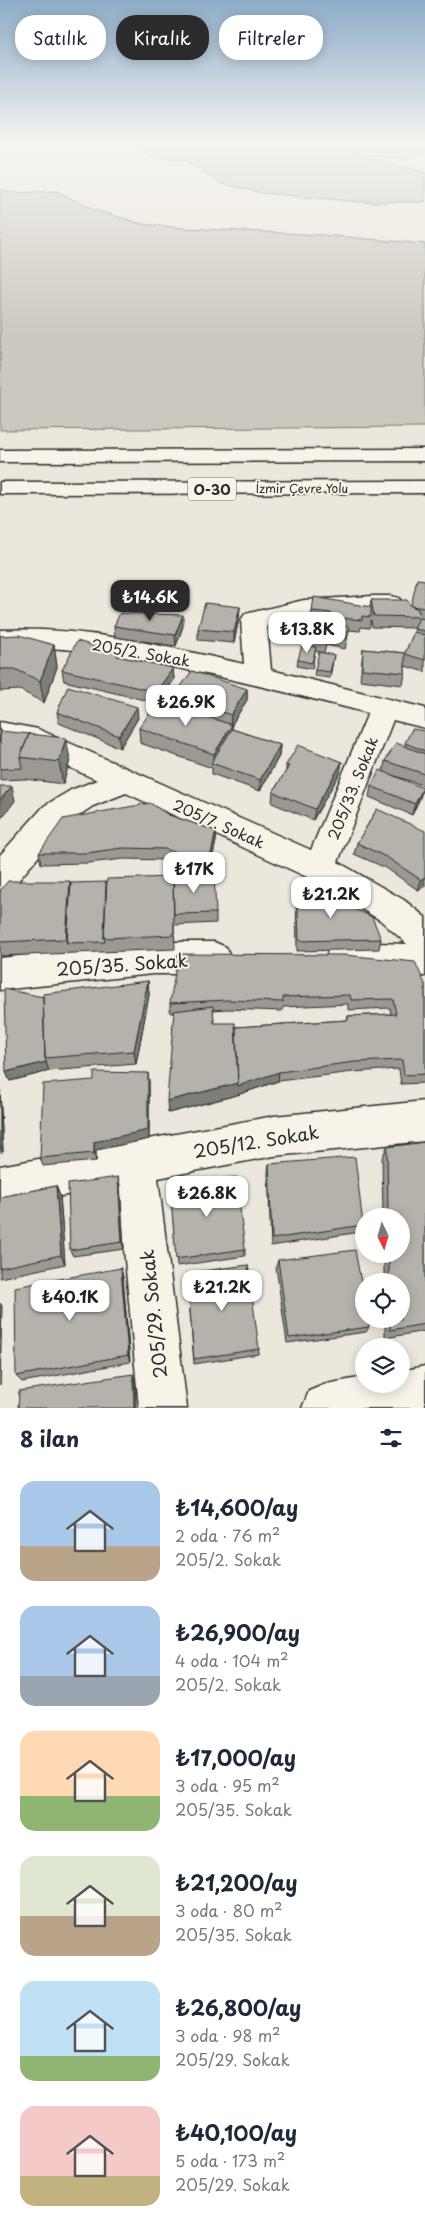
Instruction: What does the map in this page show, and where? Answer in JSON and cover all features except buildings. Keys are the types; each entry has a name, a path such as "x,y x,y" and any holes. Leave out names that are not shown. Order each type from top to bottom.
{"main road":[{"name":"O-30","path":"0,456 425,455"},
{"name":"İzmir Çevre Yolu","path":"0,488 425,487"},
{"path":"258,675 254,620 319,605 390,604"},
{"name":"205/2. Sokak","path":"0,639 31,636 107,644 258,675 425,718"},
{"name":"205/33. Sokak","path":"320,868 384,708"},
{"name":"205/7. Sokak","path":"0,732 28,736 320,868 392,910 425,938"},
{"path":"0,878 55,815 82,798 127,781"},
{"path":"307,957 425,960"},
{"name":"205/35. Sokak","path":"0,974 153,958 249,958"},
{"name":"205/12. Sokak","path":"0,1187 274,1136 425,1121"},
{"name":"205/29. Sokak","path":"136,1161 162,1408"},
{"path":"326,1408 425,1390"}],"shaded area":[{"path":"0,208 90,208 142,224 322,235 425,244 425,427 0,430"}]}
